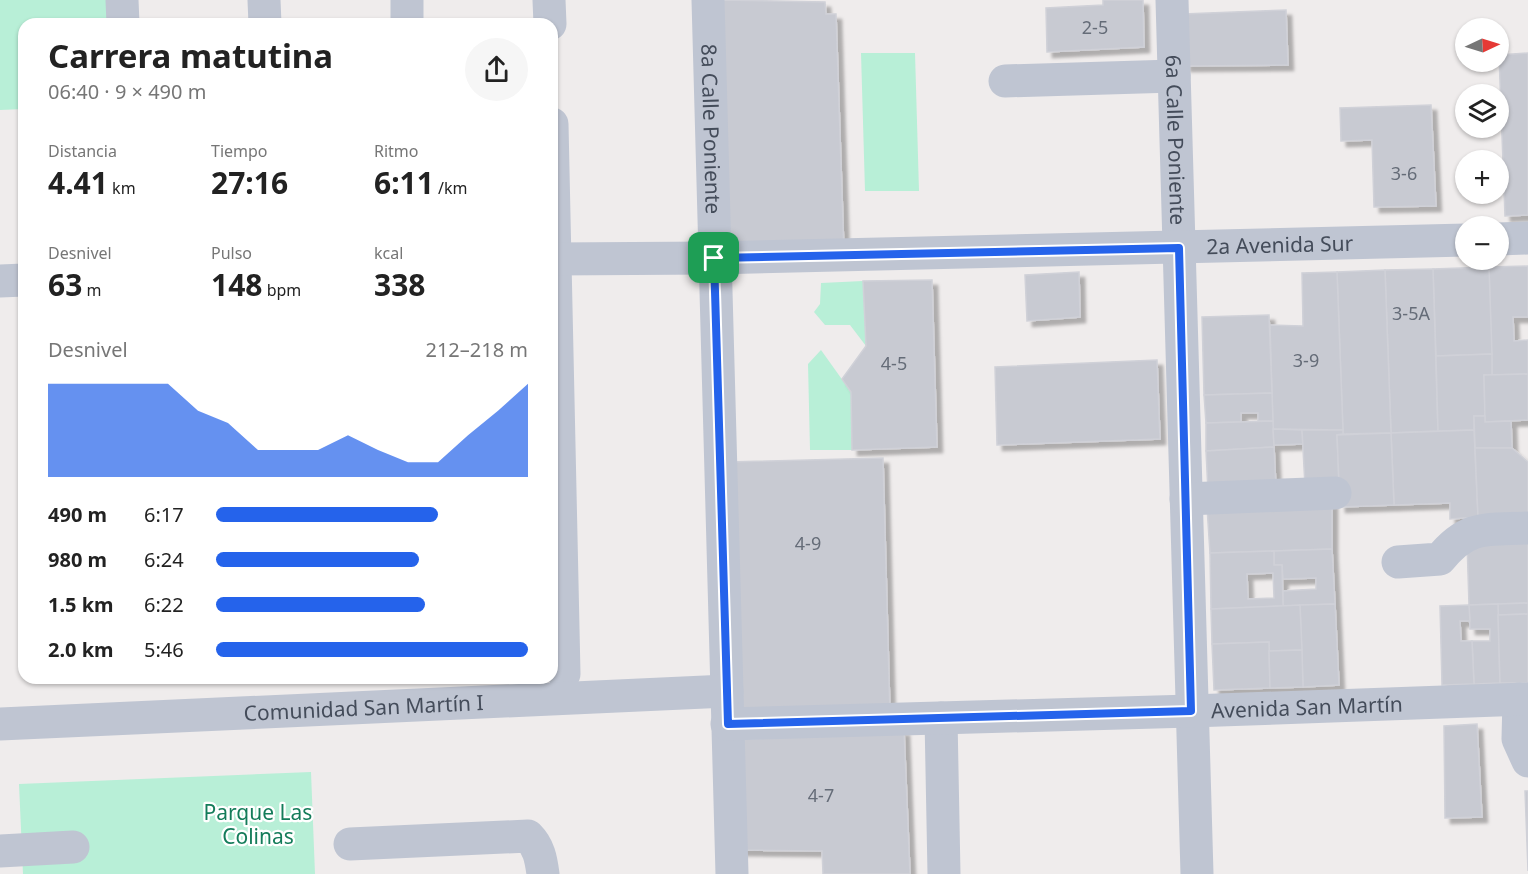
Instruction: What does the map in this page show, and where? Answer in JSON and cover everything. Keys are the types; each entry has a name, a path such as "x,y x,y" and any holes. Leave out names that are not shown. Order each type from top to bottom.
{"street":[{"path":"122,0 123,18"},
{"path":"264,0 265,18"},
{"path":"406,0 407,18"},
{"path":"549,0 550,18"},
{"name":"8a Calle Poniente","path":"708,0 732,874"},
{"name":"6a Calle Poniente","path":"1172,0 1197,874"},
{"path":"1005,81 1174,76"},
{"path":"1509,239 1528,238"},
{"name":"2a Avenida Sur","path":"558,259 714,258 1455,240"},
{"path":"0,281 18,280"},
{"path":"558,425 564,674"},
{"path":"1186,499 1335,493"},
{"path":"1398,562 1440,559 1459,538 1473,532 1528,528"},
{"name":"Comunidad San Martín I","path":"0,724 727,691"},
{"path":"1524,699 1518,739 1528,761"},
{"name":"Avenida San Martín","path":"728,724 1524,699"},
{"path":"0,715 0,724"},
{"path":"941,718 944,874"},
{"path":"350,844 528,836 541,856 543,874"},
{"path":"0,852 73,847"}],"green space":[{"path":"0,0 108,0 109,18 18,18 18,109 0,110"},
{"path":"861,53 915,53 919,191 865,191"},
{"path":"863,281 866,346 850,325 825,325 814,312 820,304 821,283"},
{"path":"821,350 851,392 852,450 810,450 808,364"},
{"name":"Parque Las Colinas","path":"311,772 315,874 23,874 19,784"}],"building":[{"path":"719,0 825,2 826,14 836,14 844,253 722,256"},
{"path":"1103,0 1143,0 1144,47 1047,52 1046,8 1103,5"},
{"path":"1286,10 1288,65 1185,66 1183,14"},
{"path":"1528,53 1528,215 1505,216 1505,204 1509,204 1509,150 1503,150 1502,138 1509,138 1509,84 1500,84 1500,72 1509,72 1509,54"},
{"path":"1431,105 1436,206 1374,207 1372,140 1341,141 1340,108"},
{"path":"1509,266 1528,266 1528,317 1513,317 1514,341 1528,340 1528,374 1492,375 1489,270 1509,270"},
{"path":"1433,269 1489,270 1492,354 1436,356"},
{"path":"1433,269 1438,431 1391,433 1385,270"},
{"path":"1385,270 1391,433 1343,434 1337,272"},
{"path":"1079,272 1080,317 1027,321 1025,275"},
{"path":"1337,272 1343,430 1273,429 1270,325 1303,326 1302,273"},
{"path":"932,280 937,447 852,450 851,392 842,379 866,346 863,281"},
{"path":"1269,315 1272,393 1204,395 1202,317"},
{"path":"1492,354 1492,375 1484,375 1485,416 1474,416 1474,430 1438,431 1436,356"},
{"path":"1157,360 1160,439 997,445 995,367"},
{"path":"1528,374 1528,420 1485,422 1484,375"},
{"path":"1272,393 1273,421 1258,421 1258,413 1241,413 1241,422 1206,423 1204,395"},
{"path":"1474,416 1485,416 1485,422 1511,421 1512,448 1475,448"},
{"path":"1273,421 1274,447 1206,451 1206,423"},
{"path":"1273,429 1302,430 1303,444 1274,445"},
{"path":"1302,430 1343,430 1343,434 1337,435 1339,485 1305,486"},
{"path":"1474,430 1478,517 1450,519 1450,503 1394,505 1391,433"},
{"path":"1391,433 1394,505 1340,507 1337,435"},
{"path":"1274,447 1276,488 1208,491 1206,451"},
{"path":"1475,448 1512,448 1528,462 1528,516 1478,517"},
{"path":"883,458 890,714 742,718 728,462"},
{"path":"1332,502 1332,549 1210,553 1207,507"},
{"path":"1528,540 1528,603 1469,605 1467,542"},
{"path":"1332,549 1335,604 1283,606 1283,591 1316,589 1316,578 1283,579 1282,565 1274,565 1274,551"},
{"path":"1274,551 1274,565 1282,565 1283,606 1211,609 1210,553","holes":["1273,573 1274,598 1248,599 1247,574"]},
{"path":"1528,603 1528,614 1498,615 1498,604"},
{"path":"1335,604 1339,685 1303,687 1300,605"},
{"path":"1498,604 1500,683 1474,684 1472,641 1490,641 1490,629 1470,629 1469,605"},
{"path":"1300,605 1302,650 1269,651 1269,642 1212,644 1211,609"},
{"path":"1469,605 1470,621 1460,621 1461,641 1472,641 1474,684 1442,685 1440,606"},
{"path":"1528,614 1528,683 1500,683 1498,615"},
{"path":"1269,642 1270,688 1214,690 1212,644"},
{"path":"1302,650 1303,687 1270,688 1269,651"},
{"path":"1477,724 1482,817 1445,818 1444,726"},
{"path":"904,730 910,874 823,874 822,851 735,850 733,740"},
{"path":"1525,791 1528,791 1528,871"}],"route":[{"path":"1179,248 1191,711 728,724 714,258 1179,248"}]}
